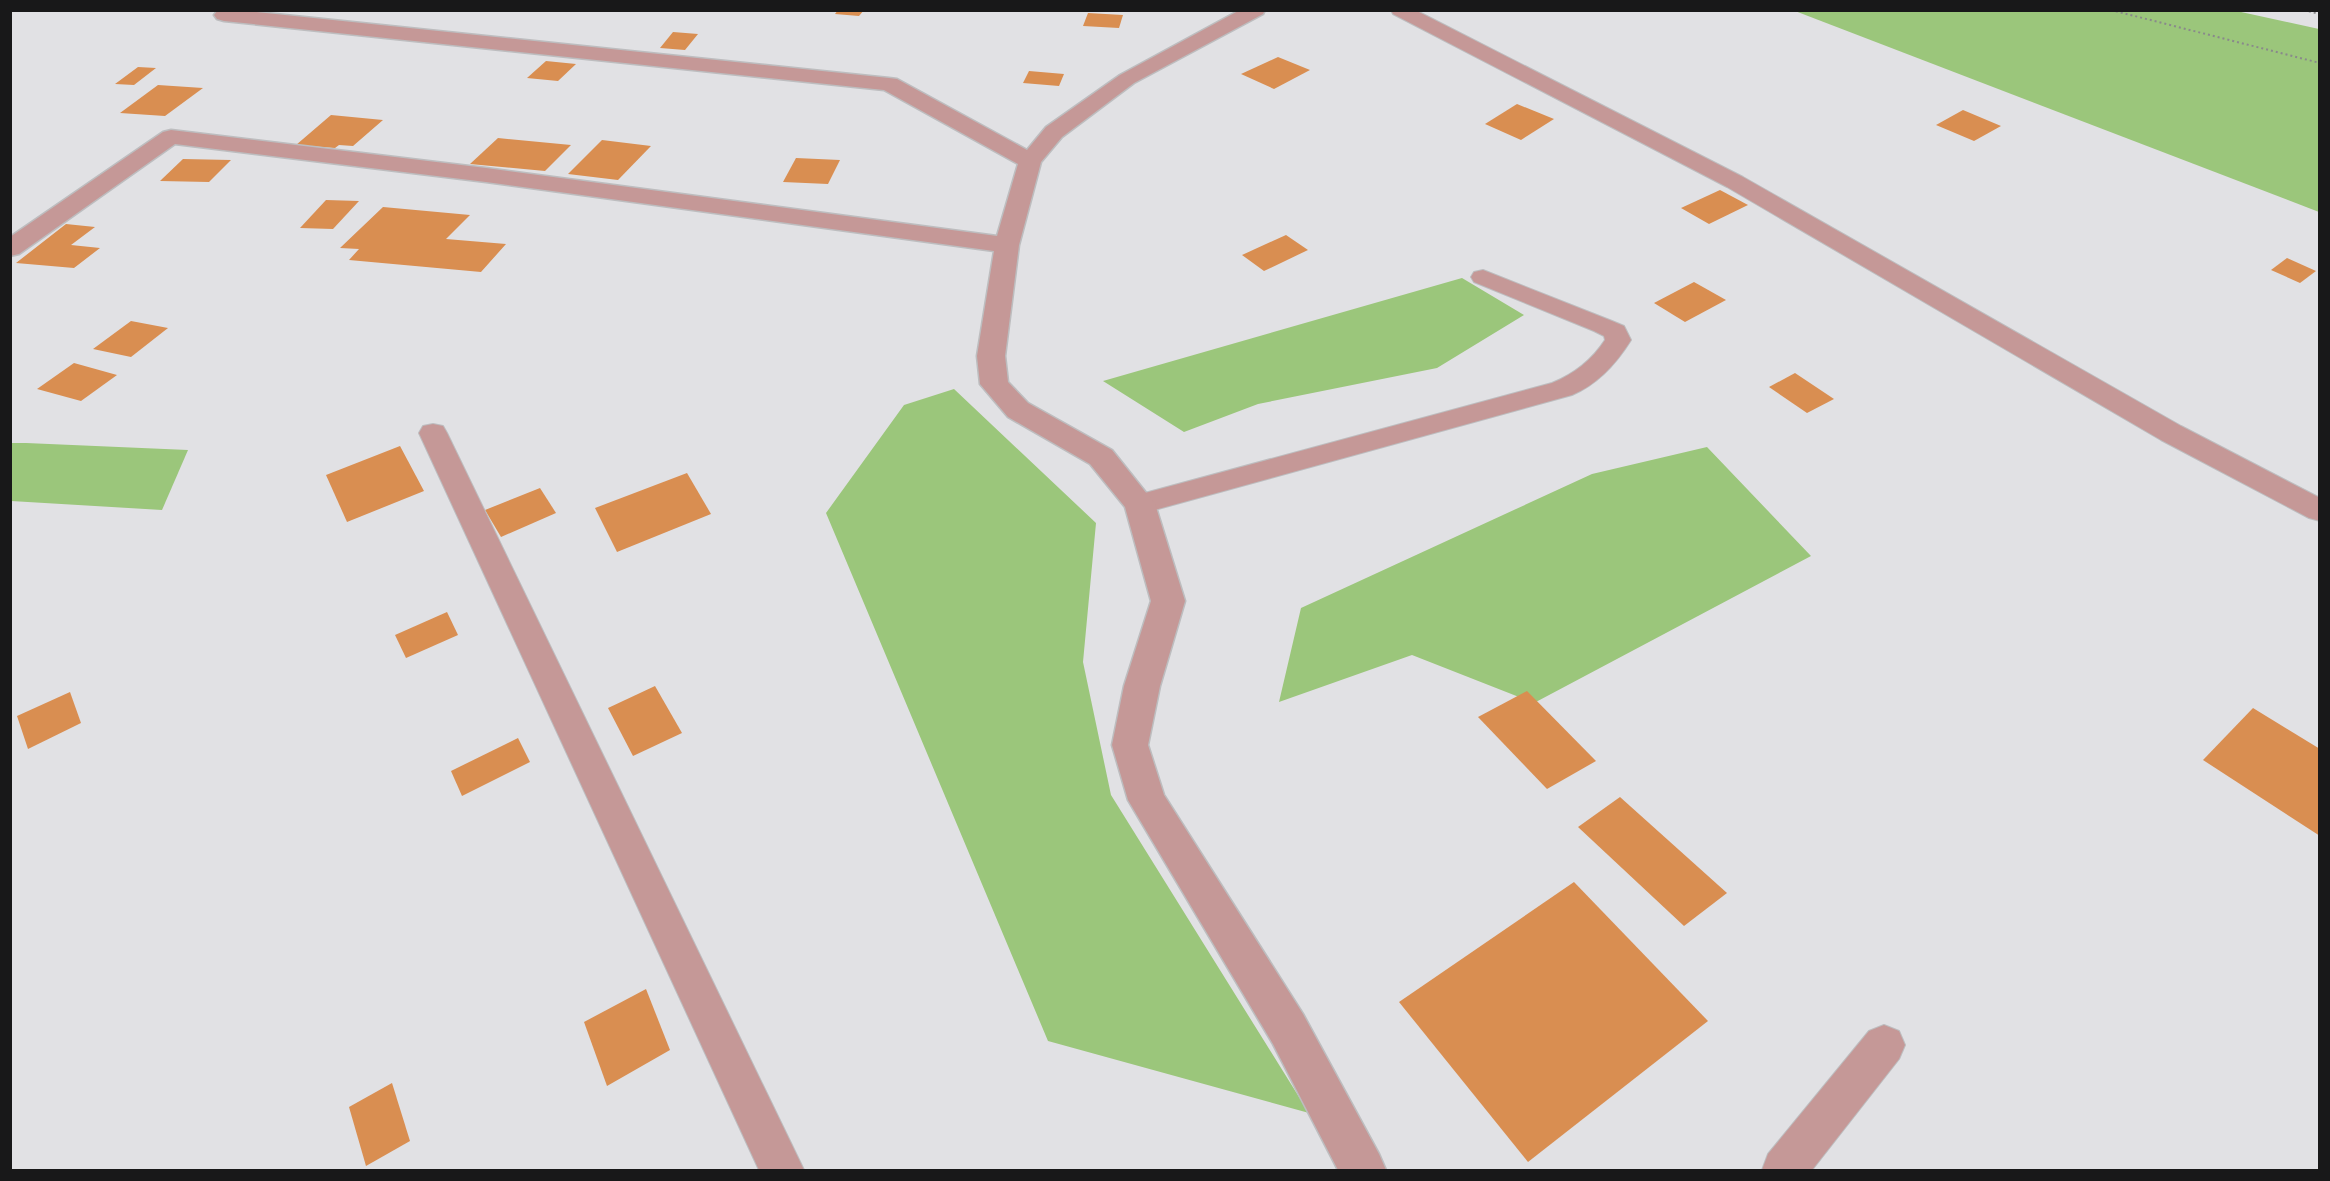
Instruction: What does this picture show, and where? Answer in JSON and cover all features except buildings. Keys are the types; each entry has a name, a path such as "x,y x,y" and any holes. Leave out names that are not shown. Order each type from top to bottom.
{"street":[{"path":"1256,10 1127,79 1054,132 1030,161 1007,245 991,356 994,384 1018,410 1101,457 1140,504 1168,601 1142,686 1130,745 1147,800 1288,1029 1363,1170"},
{"path":"224,15 889,84 1030,161"},
{"path":"10,249 171,136 486,175 1007,245"}],"lane":[{"path":"1400,10 1735,182 2171,433 2319,511"},
{"path":"1140,504 1578,384 1618,340 1614,332 1604,326 1483,277"},
{"path":"433,433 782,1170"},
{"path":"1784,1170 1884,1045"}],"path":[{"path":"2110,10 2319,63"},
{"path":"2304,10 2319,14"}],"green space":[{"path":"2232,10 2319,29 2319,212 1795,11"},
{"path":"1462,278 1524,315 1437,368 1258,404 1184,432 1103,381"},
{"path":"954,389 1096,523 1083,662 1111,795 1309,1113 1048,1041 826,513 904,405"},
{"path":"11,443 188,450 162,510 11,501"},
{"path":"1707,447 1811,556 1534,703 1412,655 1279,702 1301,608 1592,474"}]}
